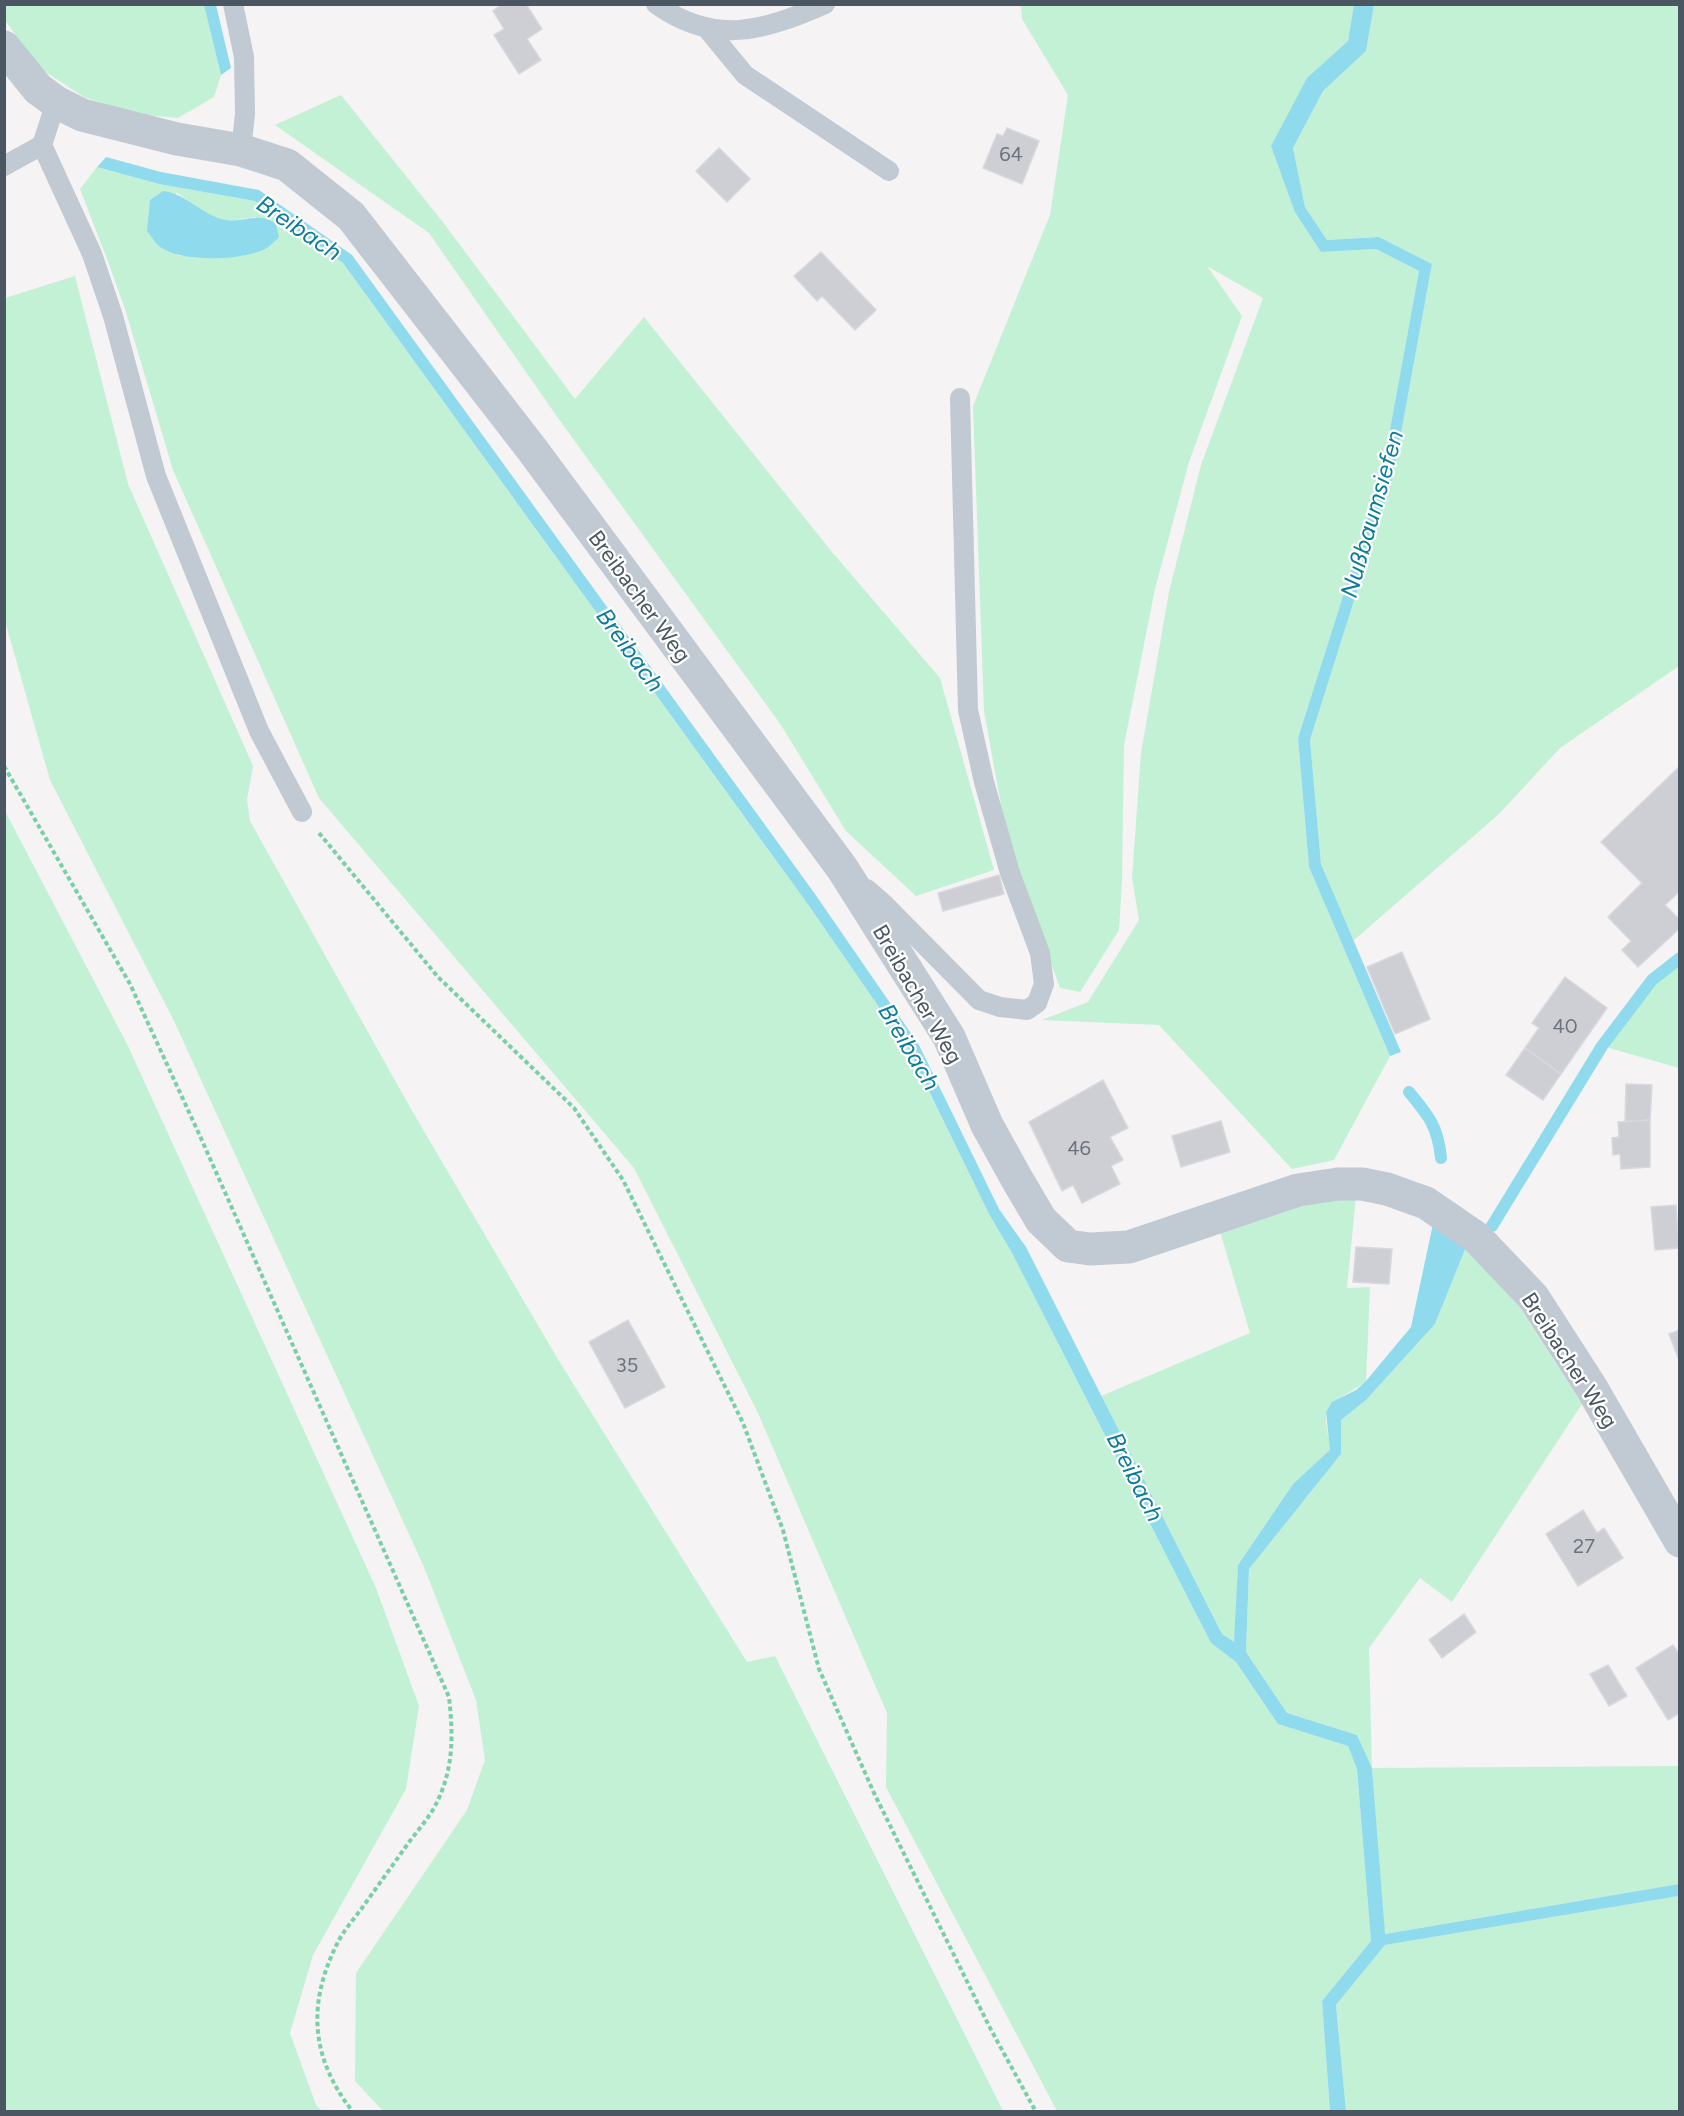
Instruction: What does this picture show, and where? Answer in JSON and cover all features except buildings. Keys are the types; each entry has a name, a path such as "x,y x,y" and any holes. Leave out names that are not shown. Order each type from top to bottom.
{"street":[{"name":"Breibacher Weg","path":"4,47 38,89 56,102 82,115 177,139 241,150 287,165 351,216 531,448 843,868 949,1036 987,1125 1041,1220 1068,1246 1090,1249 1129,1247 1298,1190 1338,1184 1362,1184 1387,1189 1426,1203 1477,1238 1533,1297 1592,1387 1680,1541"}],"lane":[{"path":"233,4 244,57 245,114 241,150"},
{"path":"656,4 672,15 708,30 743,32 796,17 825,4"},
{"path":"708,30 745,75 889,171"},
{"path":"56,102 42,145 92,254 113,316 156,476 259,731 302,812"},
{"path":"4,166 42,145"},
{"path":"843,868 884,904 979,1000 1000,1007 1027,1010 1037,1003 1044,984 1040,953 1010,873 984,782 968,710 960,398"}],"path":[{"path":"4,766 130,984 200,1136 449,1698 453,1729 452,1757 438,1801 339,1940 327,1968 320,1996 316,2024 321,2056 342,2098 353,2112"},
{"path":"302,812 438,977 574,1108 623,1180 743,1422 783,1530 819,1670 869,1783 989,2026 1036,2112"}],"green space":[{"path":"5,5 204,5 221,75 214,97 178,118 133,114 84,97 38,67 5,20"},
{"path":"1021,5 1354,5 1348,41 1307,79 1271,146 1321,252 1376,249 1419,271 1382,473 1298,738 1309,867 1390,1056 1334,1160 1292,1169 1159,1025 1042,1020 1088,1002 1139,920 1132,878 1141,753 1169,592 1201,465 1263,298 1207,266 1242,316 1189,462 1155,589 1124,745 1119,930 1080,992 1060,988 1016,864 1002,810 984,711 973,406 1050,215 1068,95 1022,19"},
{"path":"1374,5 1679,5 1679,666 1560,748 1499,814 1353,941 1321,864 1310,740 1393,477 1432,264 1379,237 1327,240 1305,207 1293,148 1323,91 1366,51"},
{"path":"341,95 442,221 575,399 644,317 832,552 940,678 994,870 916,896 846,831 781,725 558,418 429,233 275,125"},
{"path":"97,167 159,184 255,201 343,263 807,903 910,1052 989,1214 1012,1253 1211,1643 1236,1662 1278,1724 1348,1746 1357,1769 1371,1941 1322,2001 1330,2111 1057,2111 886,1787 887,1713 758,1413 634,1168 319,798 173,470 126,312 80,189","holes":["176,192 208,215 229,221 256,217 244,256 199,258 177,255"]},
{"path":"75,276 128,484 253,766 247,800 250,821 411,1109 559,1361 747,1662 775,1656 1003,2111 384,2112 355,2081 356,1973 467,1810 485,1760 476,1700 424,1567 174,1021 50,780 5,621 5,298"},
{"path":"5,811 127,1044 376,1588 419,1706 406,1789 313,1955 290,2033 316,2105 322,2111 5,2111"},
{"path":"1679,958 1679,1068 1602,1046 1652,980"},
{"path":"1356,1196 1347,1288 1370,1287 1366,1381 1337,1400 1328,1409 1326,1422 1331,1450 1293,1484 1238,1565 1235,1643 1222,1634 1101,1396 1250,1333 1219,1228 1280,1210"},
{"path":"1466,1247 1518,1305 1582,1404 1452,1602 1420,1578 1369,1648 1372,1768 1357,1735 1287,1713 1246,1652 1249,1569 1341,1454 1341,1420 1366,1400 1435,1324"},
{"path":"1679,1766 1679,1884 1384,1934 1372,1768"},
{"path":"1679,1896 1679,2111 1346,2111 1336,2005 1385,1945"}],"water":[{"path":"1354,4 1374,5 1366,51 1323,91 1293,148 1305,207 1327,240 1379,237 1432,264 1393,477 1310,740 1321,864 1401,1052 1390,1056 1309,867 1298,738 1382,473 1419,271 1376,249 1321,252 1295,212 1271,146 1307,78 1348,41"},
{"path":"204,5 216,5 231,68 221,75"},
{"name":"Breibach","path":"106,157 161,172 259,190 352,255 815,894 919,1045 999,1209 1026,1247 1222,1634 1234,1642 1238,1565 1293,1484 1330,1450 1326,1412 1332,1402 1356,1390 1366,1381 1411,1327 1433,1224 1466,1247 1435,1324 1366,1400 1341,1420 1341,1454 1249,1569 1246,1652 1287,1713 1357,1735 1372,1768 1385,1934 1679,1884 1679,1896 1385,1945 1336,2005 1346,2111 1330,2111 1322,2001 1371,1941 1357,1769 1348,1746 1278,1724 1236,1662 1211,1643 1012,1253 989,1214 910,1052 807,903 343,263 255,201 159,184 97,167"},
{"path":"163,191 180,196 217,218 269,220 276,224 279,237 265,249 242,256 196,258 169,252 157,244 147,231 150,200"}],"waterway":[{"path":"1492,1226 1602,1046 1652,980 1680,958"},
{"name":"Nußbaumsiefen","path":"1409,1092 1435,1130 1441,1158"}]}
